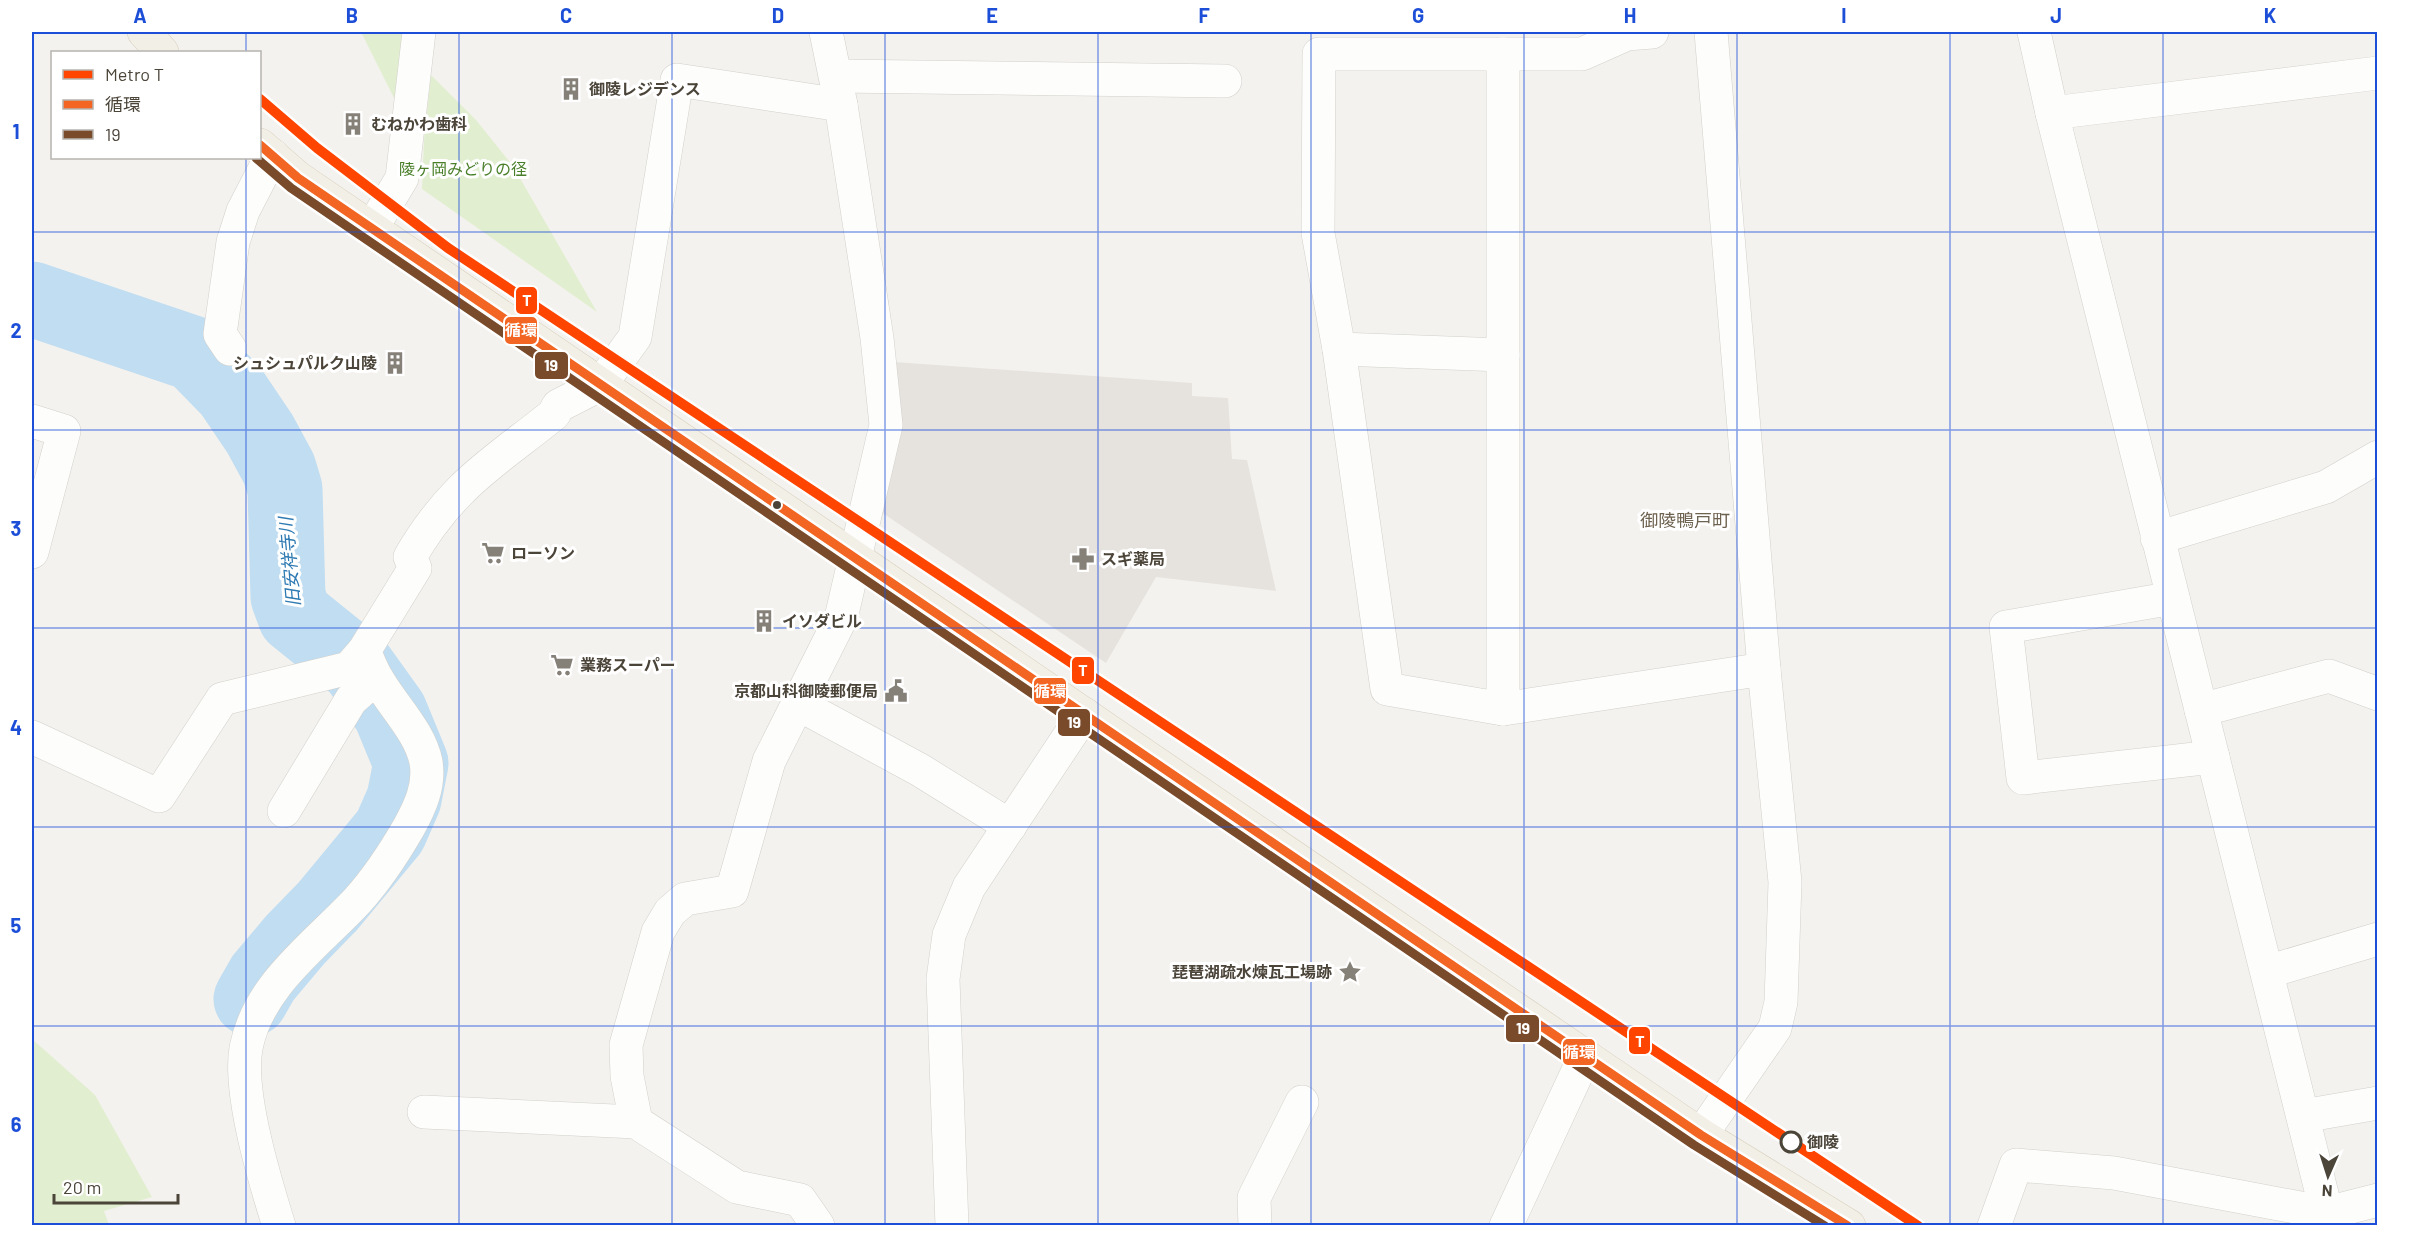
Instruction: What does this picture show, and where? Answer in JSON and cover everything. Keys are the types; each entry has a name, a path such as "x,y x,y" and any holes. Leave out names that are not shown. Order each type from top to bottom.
{"main road":[{"path":"144,32 161,51"},
{"path":"266,150 298,178 1701,1135 1849,1226"}],"street":[{"path":"372,228 402,178 419,32"},
{"path":"636,1122 627,1076 626,1045 658,932 669,912 685,899 732,891 769,761 841,618 886,425 877,338 838,90 826,32"},
{"path":"1652,32 1627,34 1582,54 1492,47 1319,54 1318,233 1339,349 1387,689 1503,709 1764,669"},
{"path":"1701,1135 1775,1028 1781,1002 1785,882 1764,669 1711,32"},
{"path":"2034,32 2157,538 2328,1219"},
{"path":"1492,47 1503,355 1503,709"},
{"path":"2052,113 2378,73"},
{"path":"284,811 351,700 415,568 410,557 422,536 461,490 554,414 558,406 601,384 635,338 677,80 838,90 1225,81"},
{"path":"230,350 220,334 233,242 266,150"},
{"path":"1339,349 1503,355"},
{"path":"32,421 64,431 32,552"},
{"path":"2157,538 2326,487 2378,457"},
{"path":"2173,598 2006,627 2023,778 2213,757"},
{"path":"32,736 159,796 222,699 364,671"},
{"path":"279,1226 261,1162 249,1102 245,1062 250,1034 264,1004 287,970 358,900 397,849 420,808 425,790 426,763 421,748 364,671"},
{"path":"2201,710 2329,676 2378,694"},
{"path":"798,704 920,770 1010,826"},
{"path":"952,1226 943,979 948,935 969,887 1084,714"},
{"path":"2267,972 2378,939"},
{"path":"1506,1226 1585,1056"},
{"path":"1255,1226 1254,1198 1302,1102"},
{"path":"2303,1116 2378,1103"},
{"path":"424,1112 636,1122 737,1186 800,1200 818,1226"},
{"path":"1994,1226 2016,1165 2114,1173 2328,1219 2378,1200"}],"green space":[{"name":"陵ヶ岡みどりの径","path":"361,32 411,32 403,116"},
{"name":"陵ヶ岡みどりの径","path":"431,75 476,120 513,166 597,312 422,189 424,140"},
{"path":"32,1039 95,1095 152,1197 104,1211 109,1225 32,1225"}],"shaded area":[{"path":"894,362 1192,383 1192,396 1228,398 1232,459 1247,460 1276,591 1156,577 1106,663 878,510"}],"waterway":[{"name":"旧安祥寺川","path":"32,299 195,354 231,391 260,434 279,469 285,489 288,597 295,616 357,666 390,712 411,763 404,799 390,831 328,906 263,978 251,999"}],"metro line":[{"name":"T","path":"261,100 317,148 448,248 1918,1226"}],"transit line":[{"name":"循環","path":"261,146 298,178 1701,1135 1848,1226"},
{"name":"19","path":"257,159 291,188 1694,1145 1825,1226"}],"place":[{"name":"御陵レジデンス","path":"571,89"},
{"name":"むねかわ歯科","path":"353,124"},
{"name":"シュシュパルク山陵","path":"395,363"},
{"name":"ローソン","path":"493,553"},
{"name":"スギ薬局","path":"1083,559"},
{"name":"イソダビル","path":"764,621"},
{"name":"業務スーパー","path":"562,665"},
{"name":"京都山科御陵郵便局","path":"896,691"},
{"name":"琵琶湖疏水煉瓦工場跡","path":"1350,972"},
{"name":"御陵","path":"1791,1142"}],"district":[{"name":"御陵鴨戸町","path":"1685,521"}]}
